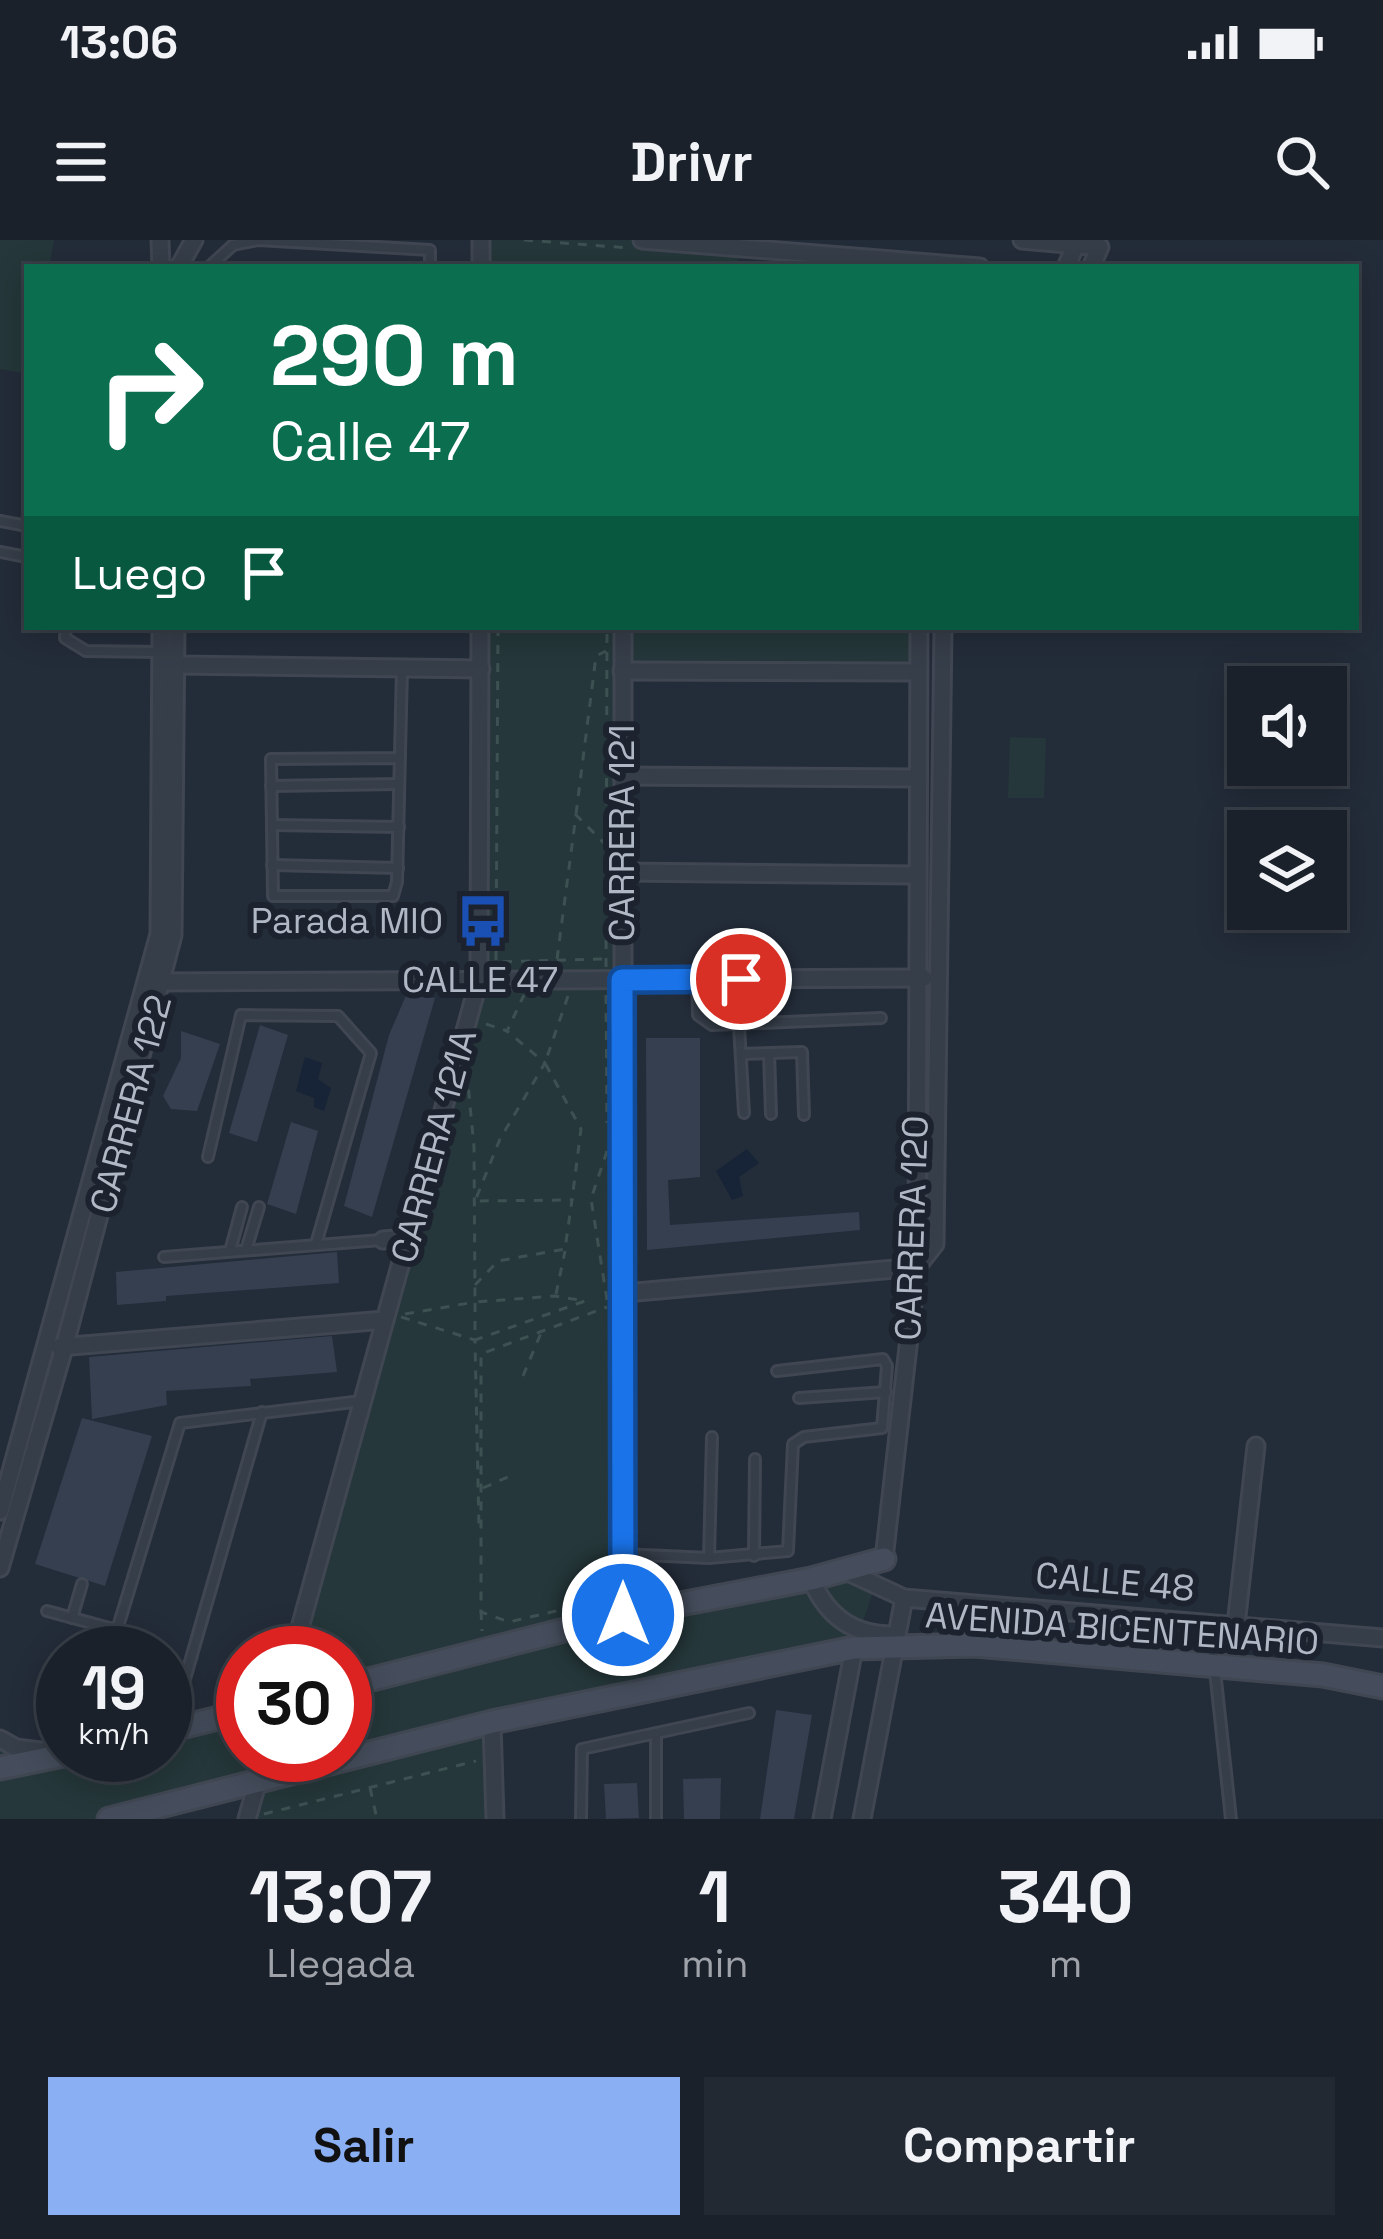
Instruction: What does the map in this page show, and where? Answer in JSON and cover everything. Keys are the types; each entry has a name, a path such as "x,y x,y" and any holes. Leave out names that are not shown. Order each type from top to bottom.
{"main road":[{"path":"372,1678 619,1606 811,1580 884,1559"},
{"name":"AVENIDA BICENTENARIO","path":"854,1648 892,1641 1213,1659 1383,1688"},
{"path":"109,1819 630,1690 854,1648"},
{"path":"0,1768 36,1759"}],"street":[{"path":"642,240 745,244 841,261 915,264"},
{"path":"1022,240 1077,242 1100,248 1092,264"},
{"name":"CARRERA 122","path":"0,1568 64,1348 157,982 161,630"},
{"name":"CARRERA 122","path":"0,1511 173,935 176,630"},
{"name":"CARRERA 121A","path":"300,1626 479,980 480,630"},
{"name":"CARRERA 121","path":"619,1606 623,630"},
{"name":"CARRERA 120","path":"884,1559 917,1267 920,630"},
{"name":"CARRERA 120","path":"917,1267 935,1244 943,630"},
{"path":"175,664 481,669"},
{"path":"622,671 916,672"},
{"path":"622,776 917,778"},
{"path":"623,872 917,875"},
{"name":"CALLE 47","path":"157,982 940,978"},
{"path":"383,1240 409,1238"},
{"path":"620,1292 917,1267"},
{"path":"47,1343 64,1348 385,1320"},
{"path":"1236,1625 1256,1446"},
{"name":"CALLE 48","path":"848,1572 904,1598 1383,1638"},
{"path":"811,1580 837,1619 892,1641"},
{"path":"862,1819 892,1641 904,1598"},
{"path":"822,1819 854,1648"},
{"path":"492,1722 495,1819"},
{"path":"0,1739 36,1753"},
{"path":"247,1819 257,1784"}],"lane":[{"path":"212,264 233,245 258,240 430,250 430,264"},
{"path":"66,630 65,638 86,651 161,652"},
{"path":"400,758 271,759 273,896 393,896 398,868 402,668"},
{"path":"272,786 399,784"},
{"path":"272,825 399,826"},
{"path":"272,865 398,868"},
{"path":"697,979 703,1022 739,1025 881,1018"},
{"path":"208,1157 241,1015 338,1016 371,1053 316,1244"},
{"path":"739,1025 744,1113"},
{"path":"742,1054 802,1052 805,1114"},
{"path":"769,1053 771,1114"},
{"path":"230,1251 242,1207"},
{"path":"246,1250 259,1207"},
{"path":"164,1257 383,1240"},
{"path":"622,1554 754,1556 790,1546 791,1450 798,1438 882,1428 886,1392 883,1359 777,1371"},
{"path":"800,1398 886,1392"},
{"path":"118,1626 180,1423 363,1401"},
{"path":"192,1655 262,1412"},
{"path":"709,1558 712,1437"},
{"path":"754,1556 755,1460"},
{"path":"72,1618 82,1584"},
{"path":"47,1611 102,1626"},
{"path":"1210,1623 1231,1819"},
{"path":"1161,1656 1213,1659"},
{"path":"581,1819 582,1748 749,1713"},
{"path":"656,1735 656,1819"}],"path":[{"path":"498,630 496,962 613,959"},
{"path":"556,961 596,656 613,647"},
{"path":"576,815 614,853"},
{"path":"507,1031 527,988"},
{"path":"475,1201 500,1139 545,1063 571,988"},
{"path":"606,989 614,989 615,1128"},
{"path":"475,1020 507,1031 545,1063 581,1129 555,1296"},
{"path":"467,1082 475,1201 482,1633"},
{"path":"475,1201 572,1200"},
{"path":"475,1285 498,1262 565,1249"},
{"path":"615,1315 620,1292"},
{"path":"555,1296 585,1301 475,1340 395,1315 475,1302 555,1296"},
{"path":"607,1307 481,1354 482,1612 509,1622 607,1599 607,1576"},
{"path":"523,1376 542,1331"},
{"path":"481,1489 510,1476"},
{"path":"616,1574 630,1690"},
{"path":"259,1819 488,1758"},
{"path":"370,1788 377,1819"}],"shaded area":[{"path":"0,240 54,240 50,264 24,264 24,373 0,369"},
{"path":"481,240 642,240 743,248 736,264 481,264"},
{"path":"480,630 919,630 916,672 623,671 623,1614 884,1559 854,1648 493,1722 495,1819 247,1819 256,1786 109,1819 0,1819 0,1739 36,1748 36,1782 192,1782 192,1724 216,1719 216,1782 372,1782 372,1626 300,1626 479,980"},
{"path":"1010,737 1046,738 1044,798 1008,798"}],"water":[{"path":"305,1057 322,1063 318,1079 331,1088 324,1111 314,1107 314,1098 296,1091"},
{"path":"747,1149 759,1163 739,1177 743,1196 732,1200 716,1171"}],"building":[{"path":"407,993 435,998 372,1217 344,1206 389,1035"},
{"path":"260,1025 288,1035 257,1142 229,1133"},
{"path":"181,1031 220,1044 197,1111 171,1109 163,1096 181,1058"},
{"path":"646,1038 700,1038 700,1177 668,1180 670,1225 859,1212 860,1230 647,1250"},
{"path":"291,1122 318,1131 296,1214 267,1204"},
{"path":"337,1252 339,1283 166,1296 166,1301 117,1305 116,1272"},
{"path":"332,1336 337,1372 250,1379 251,1386 166,1391 167,1405 92,1419 89,1357"},
{"path":"82,1418 152,1436 105,1586 35,1564"},
{"path":"776,1710 812,1715 794,1819 760,1819"},
{"path":"721,1778 720,1819 684,1819 683,1779"},
{"path":"637,1783 639,1818 606,1819 604,1784"}],"place":[{"name":"Parada MIO","path":"483,921"}],"route":[{"path":"623,1615 622,980 741,979"}]}
